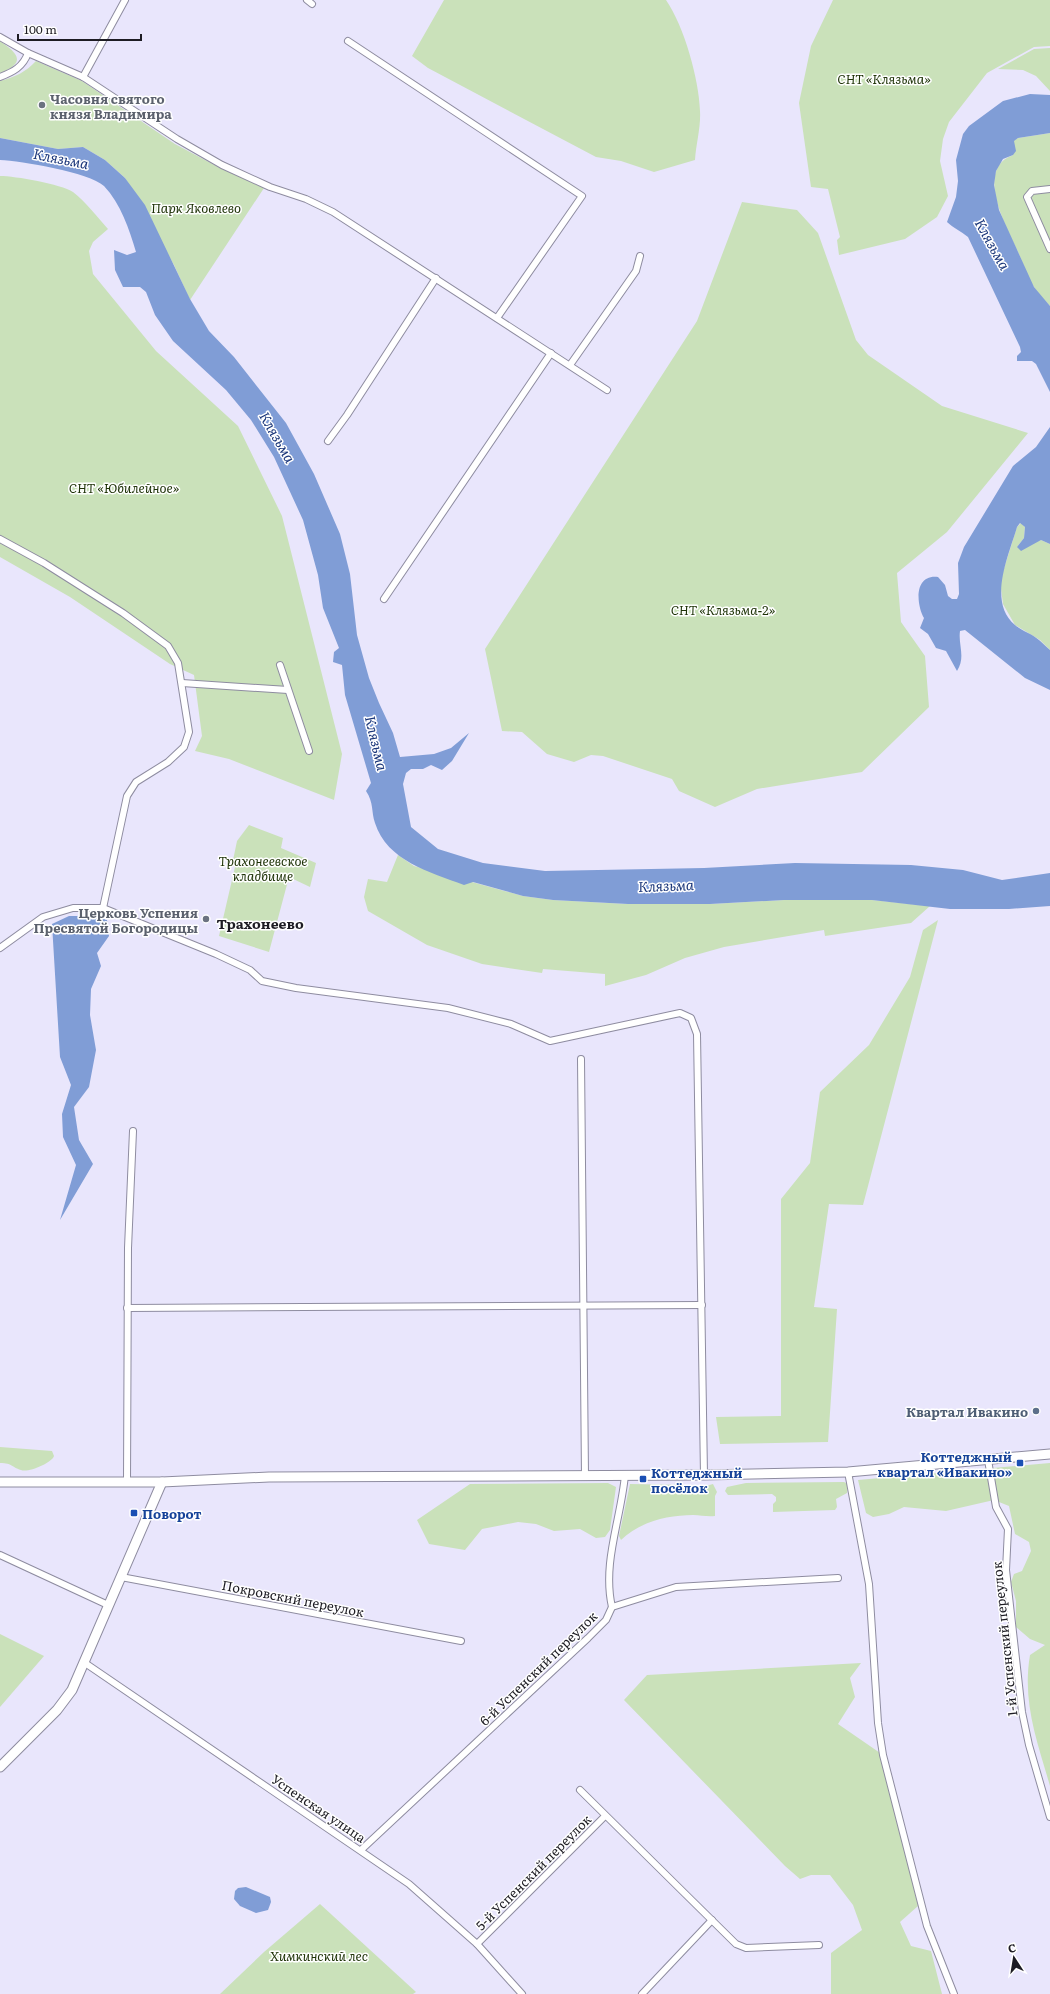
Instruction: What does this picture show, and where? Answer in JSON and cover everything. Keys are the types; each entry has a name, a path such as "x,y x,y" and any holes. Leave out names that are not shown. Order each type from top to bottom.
{"main road":[{"path":"0,1482 162,1482 269,1476 585,1476 848,1472 1050,1454"},
{"path":"0,1767 65,1701 85,1662 108,1605 162,1482"}],"street":[{"path":"83,77 125,0"},
{"path":"0,37 28,52 83,77 202,154 270,187 333,212 607,390"},
{"path":"348,41 582,196 497,318"},
{"path":"0,77 10,73 21,65 28,52"},
{"path":"1050,188 1032,191 1027,197 1050,249"},
{"path":"570,365 636,271 640,256"},
{"path":"328,441 347,415 436,278"},
{"path":"384,599 551,353"},
{"path":"0,539 44,563 123,612 168,646 178,663 188,732 184,747 168,762 136,782 128,796 103,908"},
{"path":"280,665 309,751"},
{"path":"182,683 288,690"},
{"path":"0,948 44,917 72,908 103,908 216,954 250,970 262,981 296,988 448,1008 511,1024 550,1041 680,1013 691,1018 697,1034 704,1475"},
{"path":"581,1059 585,1476"},
{"path":"127,1482 128,1212 133,1131"},
{"path":"127,1308 702,1306"},
{"name":"1-й Успенский переулок","path":"988,1460 996,1507 1008,1529 1006,1570 1022,1712 1029,1745 1050,1817"},
{"path":"848,1472 869,1584 878,1723 883,1756 927,1926 954,1994"},
{"path":"612,1607 609,1588 609,1566 625,1475"},
{"path":"0,1555 108,1605"},
{"name":"Покровский переулок","path":"121,1577 461,1641"},
{"name":"6-й Успенский переулок","path":"361,1850 588,1638 606,1620 612,1607 676,1587 838,1578"},
{"name":"Успенская улица","path":"85,1662 409,1884 477,1944 522,1994"},
{"path":"580,1790 736,1944 746,1948 819,1945"},
{"name":"5-й Успенский переулок","path":"477,1944 605,1816"},
{"path":"642,1994 712,1920"}],"green space":[{"path":"444,0 666,0 679,24 694,69 697,84 700,117 695,160 654,172 621,161 596,157 428,68 412,56"},
{"name":"СНТ «Клязьма»","path":"833,0 1050,0 1050,46 1034,47 987,73 949,122 943,139 940,161 948,196 937,217 905,239 839,255 837,240 840,237 828,189 811,187 799,103 811,46"},
{"path":"0,41 12,50 17,58 14,66 0,73"},
{"path":"1050,48 1050,91 1036,76 1023,70 998,69 1034,49"},
{"name":"Парк Яковлево","path":"36,61 82,81 175,144 220,168 264,188 190,300 174,265 125,178 105,160 83,147 58,149 0,138 0,81 20,74"},
{"path":"1050,133 1050,306 1037,292 1029,278 1006,227 996,199 994,185 996,172 1002,162 1013,155 1013,141 1018,138"},
{"name":"СНТ «Юбилейное»","path":"0,176 27,179 59,186 73,192 87,205 108,229 93,242 89,251 93,274 156,351 238,426 282,516 342,754 334,800 229,759 195,751 202,736 194,675 170,664 70,597 0,557"},
{"name":"СНТ «Клязьма-2»","path":"742,202 797,210 818,233 856,340 868,355 942,406 1028,433 947,532 897,573 901,622 925,656 929,707 862,772 757,789 715,807 679,791 672,779 603,756 591,755 574,762 547,754 522,732 502,731 485,649 697,321"},
{"path":"1021,523 1025,527 1024,538 1017,547 1041,540 1050,544 1050,650 1040,640 1015,625 1003,604 1000,581 1017,527"},
{"name":"Трахонеевское кладбище","path":"249,825 283,838 281,848 316,863 310,887 289,877 269,952 219,936 235,867 232,865 237,841"},
{"path":"398,855 414,866 523,896 553,900 628,904 710,904 784,900 872,900 930,906 911,923 825,936 824,930 724,947 685,958 646,975 605,986 605,974 543,969 542,973 482,964 427,945 368,911 364,897 368,879 387,882"},
{"path":"938,920 863,1205 829,1204 814,1307 837,1309 828,1442 720,1444 716,1417 781,1416 781,1199 810,1163 820,1092 869,1045 910,977 923,930"},
{"path":"0,1447 52,1451 54,1456 49,1462 39,1467 24,1471 15,1468 10,1464 0,1463"},
{"path":"1050,1463 1050,1786 1032,1721 1028,1689 1030,1655 1045,1645 1030,1639 1016,1627 1016,1601 1011,1582 1014,1574 1022,1571 1031,1551 1029,1542 1015,1534 1009,1506 994,1500 946,1511 904,1507 889,1514 873,1517 866,1513 858,1480"},
{"path":"844,1482 848,1484 847,1493 836,1499 837,1507 835,1510 773,1512 773,1504 776,1501 776,1497 772,1494 728,1495 725,1491 727,1487 746,1483"},
{"path":"608,1483 616,1487 610,1530 605,1537 596,1538 580,1529 554,1531 536,1524 518,1522 482,1529 465,1550 429,1544 417,1520 470,1484"},
{"path":"630,1484 685,1485 692,1490 713,1484 717,1492 715,1496 715,1516 683,1515 664,1518 636,1528 621,1540 619,1536"},
{"path":"0,1634 44,1656 0,1707"},
{"path":"861,1663 850,1678 855,1697 838,1724 883,1755 918,1906 900,1922 911,1946 931,1951 942,1994 831,1994 831,1953 862,1930 853,1905 830,1875 811,1875 800,1879 785,1866 624,1700 647,1675"},
{"name":"Химкинский лес","path":"320,1904 416,1992 413,1994 220,1994 264,1952"}],"water":[{"name":"Клязьма","path":"1030,94 1050,95 1050,133 1018,138 1014,141 1016,151 1013,155 1003,159 996,171 994,185 999,210 1034,287 1050,306 1050,392 1036,364 1032,361 1017,361 1017,356 1021,352 1020,347 968,237 947,222 956,197 958,181 956,160 963,134 969,126 1003,101"},
{"name":"Клязьма","path":"0,138 58,149 83,147 105,160 125,178 145,205 190,299 209,331 234,357 286,423 314,474 340,534 350,574 357,635 369,678 393,733 400,757 434,754 451,748 469,733 452,761 442,770 431,765 423,769 411,769 406,773 403,784 411,827 438,849 483,863 545,871 704,868 795,863 911,865 963,870 1002,880 1050,873 1050,906 1009,909 950,909 872,900 784,900 710,904 628,904 553,900 523,896 473,882 464,885 424,870 399,856 389,847 381,836 375,823 369,795 366,791 371,783 345,695 342,665 333,662 334,652 339,648 323,608 318,575 303,520 274,457 251,420 226,390 173,341 155,315 146,292 140,287 123,287 115,270 114,250 127,255 136,252 120,209 104,186 84,176 54,168 0,160"},
{"path":"1050,427 1050,544 1041,540 1021,551 1017,547 1024,538 1025,527 1020,523 1017,527 1005,564 1001,591 1002,604 1007,615 1015,625 1036,638 1050,650 1050,690 1025,678 965,630 960,631 961,661 957,671 946,651 936,648 928,634 920,628 924,618 919,605 919,591 925,580 930,577 938,577 945,585 948,596 952,599 957,599 959,594 958,563 964,547 1013,466 1036,447"},
{"path":"69,916 95,916 107,920 109,936 97,953 101,966 91,989 90,1015 96,1050 89,1087 74,1107 79,1140 93,1164 60,1220 76,1165 63,1137 62,1114 71,1085 60,1057 52,924"},
{"path":"246,1887 270,1897 271,1902 268,1910 256,1913 240,1906 234,1899 235,1891 238,1888"}],"place":[{"name":"Часовня святого князя Владимира","path":"42,105"},
{"name":"Церковь Успения Пресвятой Богородицы","path":"206,919"},
{"name":"Квартал Ивакино","path":"1036,1411"},
{"name":"Коттеджный квартал «Ивакино»","path":"1020,1463"},
{"name":"Коттеджный посёлок","path":"643,1479"},
{"name":"Поворот","path":"134,1513"}],"district":[{"name":"Трахонеево","path":"260,923"}]}
